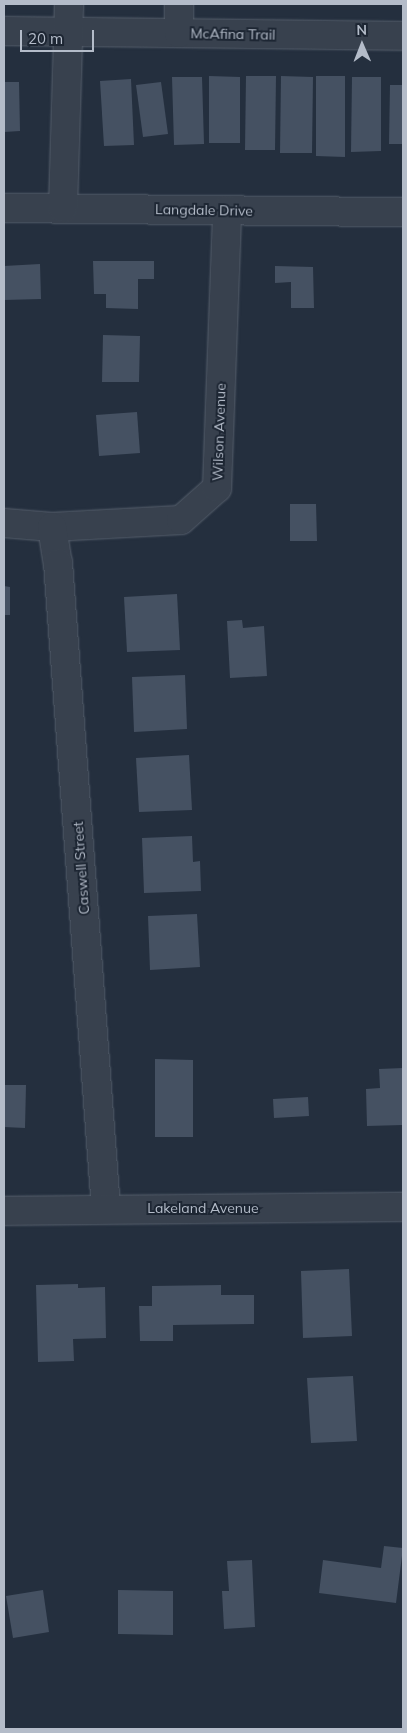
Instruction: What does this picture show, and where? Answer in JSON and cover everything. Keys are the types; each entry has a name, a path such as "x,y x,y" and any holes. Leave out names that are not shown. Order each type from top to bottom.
{"street":[{"path":"63,208 69,4"},
{"path":"179,4 179,33"},
{"name":"McAfina Trail","path":"4,31 403,36"},
{"name":"Langdale Drive","path":"4,208 403,212"},
{"name":"Wilson Avenue","path":"4,523 52,527 181,520 217,488 226,210"},
{"name":"Caswell Street","path":"52,527 58,563 106,1209"},
{"name":"Lakeland Avenue","path":"4,1210 403,1206"}],"building":[{"path":"209,76 240,77 240,143 209,143"},
{"path":"246,76 276,76 275,150 245,150"},
{"path":"281,76 313,77 312,153 280,153"},
{"path":"316,76 345,76 345,157 316,156"},
{"path":"172,77 202,77 204,144 174,145"},
{"path":"352,77 381,77 381,151 351,152"},
{"path":"131,79 134,145 104,146 100,81"},
{"path":"4,82 19,82 20,131 4,132"},
{"path":"161,82 168,134 143,137 136,85"},
{"path":"390,85 403,85 403,144 389,144"},
{"path":"93,261 154,261 154,279 138,279 138,309 106,308 106,294 94,294"},
{"path":"40,264 41,299 4,300 4,266"},
{"path":"275,266 313,267 314,308 291,308 291,282 275,283"},
{"path":"103,335 140,336 139,382 102,382"},
{"path":"137,412 140,453 99,456 96,415"},
{"path":"290,504 316,504 317,541 290,541"},
{"path":"4,586 10,587 10,615 4,615"},
{"path":"177,594 180,650 127,652 124,597"},
{"path":"242,620 243,628 264,626 267,676 230,678 227,621"},
{"path":"185,675 187,729 134,732 132,677"},
{"path":"189,755 192,810 139,812 136,758"},
{"path":"192,836 193,862 200,861 201,891 144,893 142,838"},
{"path":"197,914 200,967 150,970 148,916"},
{"path":"155,1059 193,1060 193,1137 155,1137"},
{"path":"403,1068 403,1125 367,1126 366,1089 380,1088 379,1069"},
{"path":"4,1085 26,1085 25,1128 4,1127"},
{"path":"308,1097 309,1116 274,1118 273,1099"},
{"path":"349,1269 352,1336 303,1338 301,1271"},
{"path":"78,1284 78,1288 105,1287 106,1338 73,1339 74,1361 38,1362 36,1285"},
{"path":"221,1285 221,1295 254,1295 254,1324 173,1325 173,1341 140,1341 139,1306 152,1306 152,1286"},
{"path":"353,1376 357,1441 311,1443 307,1378"},
{"path":"384,1546 403,1548 396,1603 319,1593 323,1560 381,1568"},
{"path":"252,1560 255,1627 224,1629 222,1591 229,1591 227,1561"},
{"path":"43,1590 49,1632 13,1638 6,1596"},
{"path":"118,1590 173,1591 173,1635 118,1634"}]}
